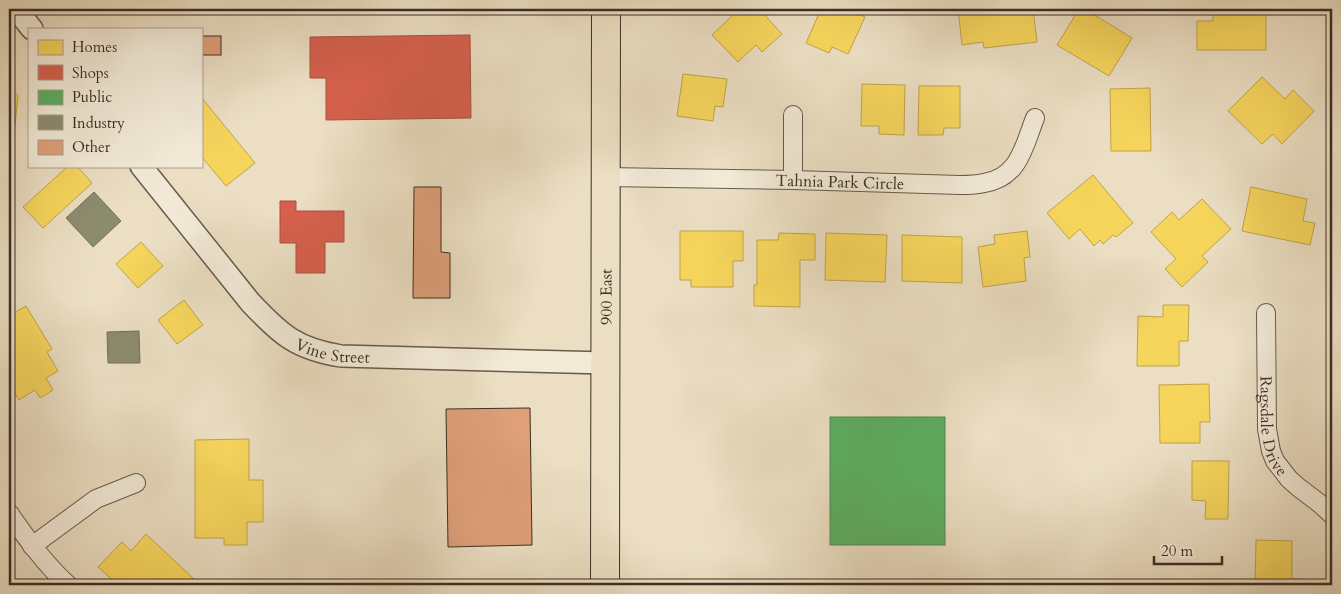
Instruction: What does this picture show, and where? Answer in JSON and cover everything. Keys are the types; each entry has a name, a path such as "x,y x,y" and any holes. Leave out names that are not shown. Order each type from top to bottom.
{"main road":[{"name":"900 East","path":"605,585 606,9"}],"street":[{"path":"16,9 31,28"},
{"path":"793,115 793,180"},
{"name":"Tahnia Park Circle","path":"606,177 960,185 986,183 1006,176 1018,162 1036,118"},
{"name":"Vine Street","path":"143,168 250,302 286,336 303,346 322,353 341,356 606,363"},
{"name":"Ragsdale Drive","path":"1266,313 1267,430 1270,451 1275,462 1289,479 1332,515"},
{"path":"32,546 96,499 136,483"},
{"path":"9,513 32,546 68,585"}],"building: Homes":[{"path":"739,9 759,9 782,34 762,52 756,45 738,62 712,35"},
{"path":"821,9 847,9 865,17 848,54 832,47 829,53 806,43"},
{"path":"958,9 1033,9 1037,42 984,48 983,42 962,45"},
{"path":"1079,9 1085,9 1132,38 1109,76 1057,45"},
{"path":"1230,9 1266,9 1266,50 1197,50 1197,21 1213,21 1213,12 1230,12"},
{"path":"683,74 727,79 723,107 715,106 713,121 677,116"},
{"path":"1262,77 1285,99 1293,90 1314,111 1282,144 1273,134 1262,144 1228,111"},
{"path":"862,84 905,85 904,135 879,134 879,126 861,126"},
{"path":"9,85 18,96 11,164 9,164"},
{"path":"919,86 960,86 960,128 944,128 943,135 918,135"},
{"path":"1150,88 1151,151 1111,151 1110,89"},
{"path":"202,98 255,163 226,186 202,157"},
{"path":"66,168 79,168 92,183 43,228 23,207"},
{"path":"1093,175 1133,223 1116,237 1113,235 1103,244 1100,240 1094,246 1080,229 1069,239 1047,213"},
{"path":"1251,187 1307,199 1303,221 1315,223 1310,245 1242,231"},
{"path":"1202,199 1231,229 1202,256 1208,262 1182,287 1165,269 1176,259 1151,232 1172,212 1179,220"},
{"path":"680,231 743,231 743,261 733,261 733,287 691,287 691,280 680,280"},
{"path":"1027,231 1030,257 1024,258 1026,281 983,287 978,247 995,244 994,235"},
{"path":"779,233 815,234 815,260 800,260 800,307 754,306 754,285 757,285 757,240 778,240"},
{"path":"826,233 887,235 885,282 825,280"},
{"path":"902,235 962,237 962,283 902,281"},
{"path":"141,242 163,266 138,288 116,264"},
{"path":"184,300 203,325 177,344 158,320"},
{"path":"1163,305 1189,305 1188,341 1179,341 1179,366 1137,366 1138,316 1163,317"},
{"path":"26,306 52,349 47,352 58,371 46,378 53,390 40,398 35,390 19,400 9,383 9,312 10,315"},
{"path":"1209,384 1210,422 1200,422 1200,443 1160,443 1159,385"},
{"path":"249,439 249,480 263,480 263,522 247,522 247,545 224,545 224,538 195,538 195,440"},
{"path":"1192,461 1229,461 1228,519 1205,519 1206,501 1192,500"},
{"path":"146,534 194,579 188,585 118,585 98,567 122,542 131,551"},
{"path":"1256,540 1292,541 1292,579 1300,579 1300,585 1255,585"}],"building: Shops":[{"path":"470,35 471,118 326,120 326,78 310,78 310,37"},
{"path":"280,201 296,201 296,211 344,211 344,242 325,242 325,273 296,273 296,243 280,243"}],"building: Public":[{"path":"830,417 945,417 945,545 830,545"}],"building: Industry":[{"path":"94,192 121,221 93,247 66,218"},
{"path":"139,331 140,363 108,363 107,332"}],"building: Other":[{"path":"202,36 221,36 221,55 202,55"},
{"path":"414,187 441,187 441,252 450,253 450,298 413,298"},
{"path":"530,408 532,545 448,547 446,409"}]}
